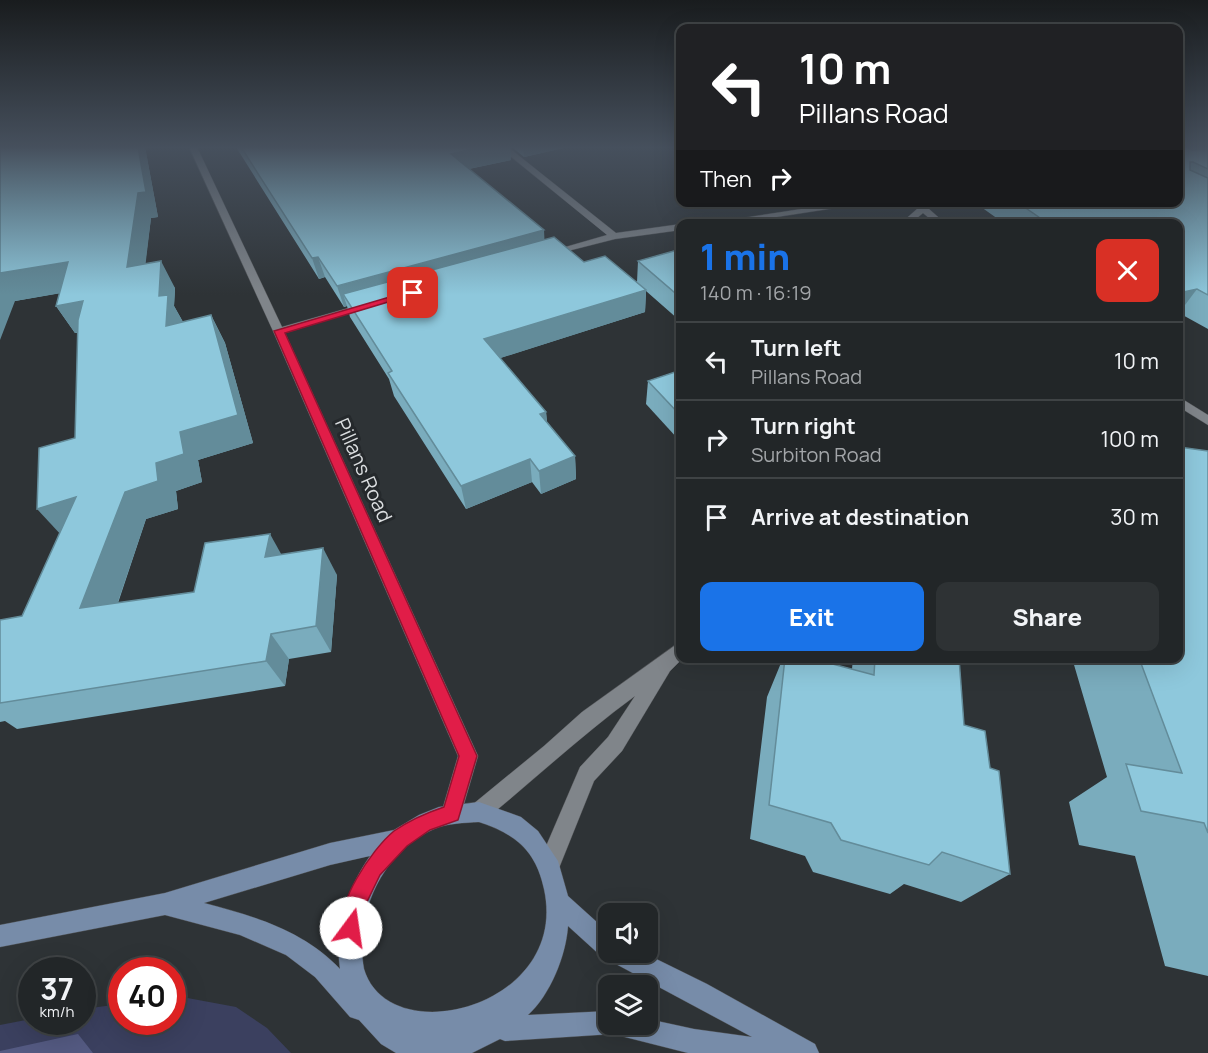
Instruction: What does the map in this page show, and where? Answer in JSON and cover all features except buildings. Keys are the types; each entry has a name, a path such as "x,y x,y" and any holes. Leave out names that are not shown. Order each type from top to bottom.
{"street":[{"name":"Pillans Road","path":"216,196 279,331 468,756 451,814"},
{"path":"564,196 614,236"},
{"path":"745,219 833,207"},
{"path":"910,219 923,208 936,219"},
{"path":"536,258 614,236 676,228"},
{"path":"279,331 380,302"},
{"path":"1183,403 1208,422"},
{"path":"479,813 589,718 665,665 676,654"},
{"path":"549,865 587,774 615,744 665,665"},
{"path":"165,904 244,926 284,941 310,957 376,1026 404,1046 437,1052 472,1047 505,1029 537,994 556,949 560,904 549,865 531,838 507,820 479,813 451,814 425,822 400,839 374,868 354,907 348,949 356,992 376,1026"},
{"path":"0,936 165,904 330,854 400,839"},
{"path":"560,904 598,938"},
{"path":"637,963 698,993 806,1053"},
{"path":"505,1029 598,1024"},
{"path":"658,1033 694,1042 781,1053"}],"shaded area":[{"path":"186,998 236,1007 267,1028 291,1053 0,1053 0,1025 18,1022 18,1035 96,1035 96,1007 108,1006 108,1035 186,1035"},
{"path":"79,1035 93,1053 0,1053 0,1051"}],"route":[{"path":"351,928 354,907 374,868 400,839 425,822 451,814 468,756 279,331 413,293"}]}
